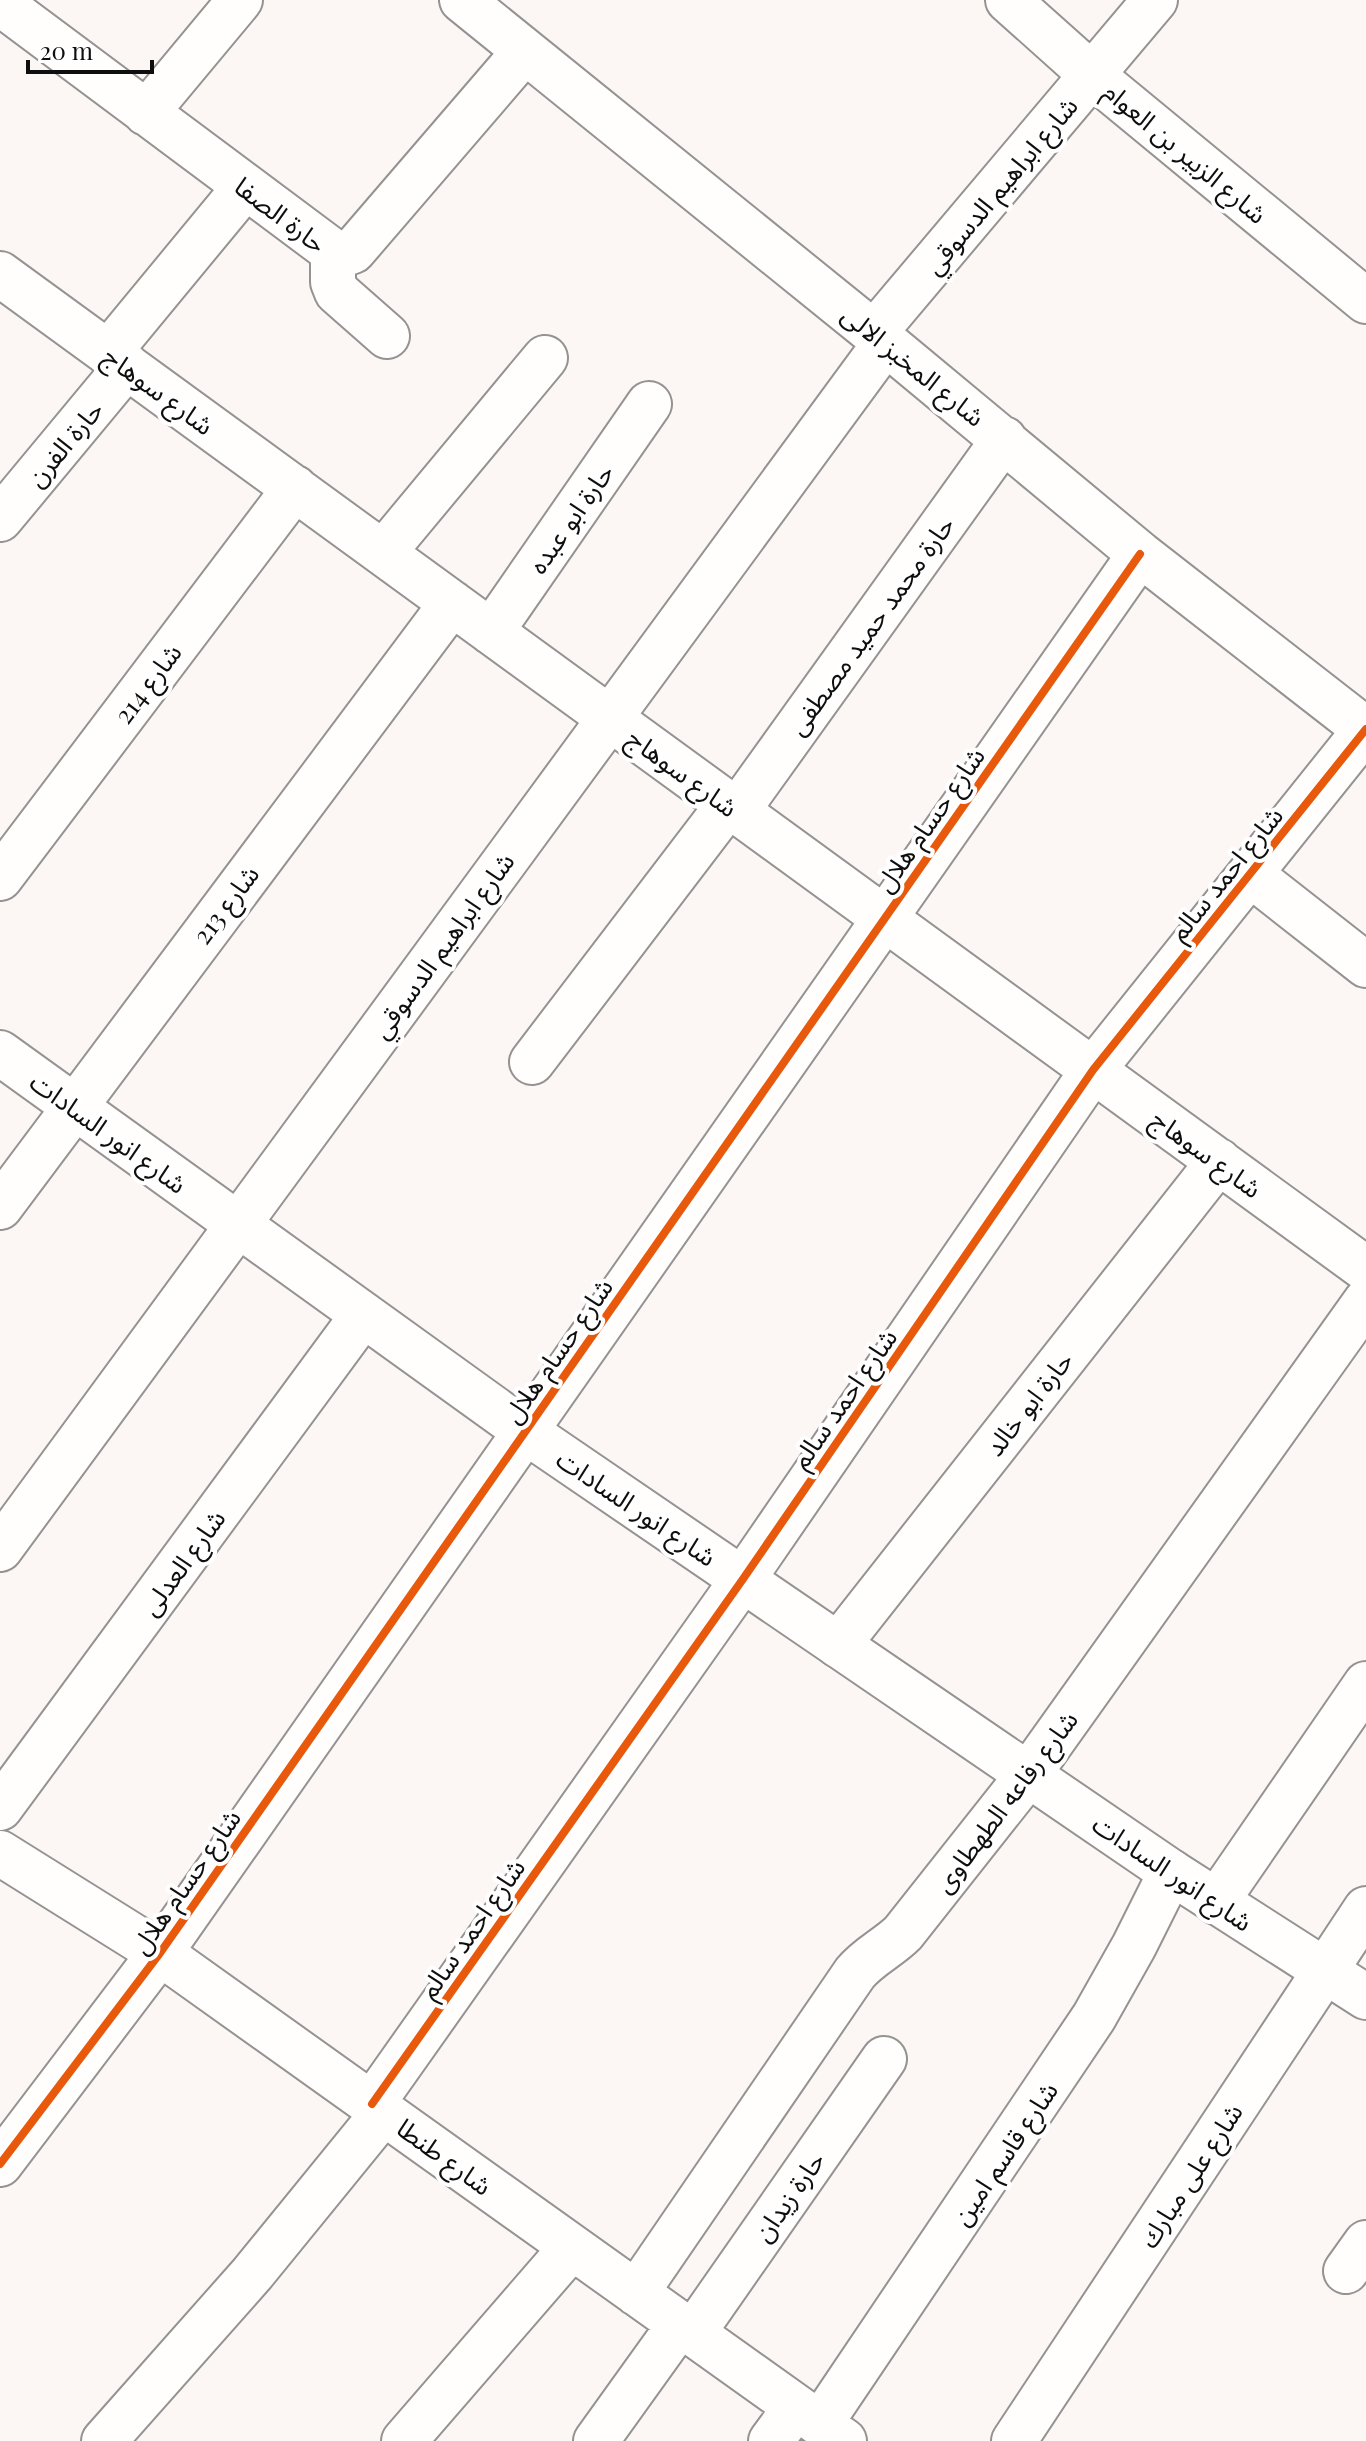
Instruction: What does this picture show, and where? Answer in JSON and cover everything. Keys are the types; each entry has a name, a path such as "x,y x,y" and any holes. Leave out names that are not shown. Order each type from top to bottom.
{"street":[{"path":"146,113 240,0"},
{"name":"شارع المخبز الالى","path":"462,0 1004,439 1140,554 1366,729"},
{"name":"شارع الزبير بن العوام","path":"1008,0 1093,76 1366,301"},
{"name":"شارع ابراهيم الدسوقي","path":"0,1549 609,718 880,338 1155,0"},
{"name":"حارة الصفا","path":"0,3 333,253 344,256 353,251 525,51"},
{"name":"حارة الفرن","path":"0,519 245,187"},
{"path":"333,253 333,282 337,292 387,336"},
{"name":"شارع سوهاج","path":"0,274 1366,1269"},
{"path":"383,553 545,358"},
{"name":"حارة ابو عبده","path":"491,632 649,404"},
{"name":"حارة محمد حميد مصطفى","path":"532,1062 732,808 1004,439"},
{"name":"شارع 214","path":"0,878 295,488"},
{"name":"شارع حسام هلال","path":"0,2164 160,1953 1140,554"},
{"name":"شارع 213","path":"0,1207 452,603"},
{"name":"شارع احمد سالم","path":"104,2441 252,2274 378,2108 1093,1070 1366,729"},
{"path":"1250,874 1366,965"},
{"name":"شارع انور السادات","path":"0,1053 525,1431 1171,1872 1366,1997"},
{"name":"حارة ابو خالد","path":"838,1645 1219,1161"},
{"name":"شارع رفاعه الطهطاوى","path":"636,2293 862,1964 903,1933 1028,1775 1366,1301"},
{"name":"شارع العدلى","path":"0,1808 363,1315"},
{"path":"1216,1902 1366,1684"},
{"name":"شارع طنطا","path":"0,1853 160,1953 378,2108 686,2328 808,2428"},
{"name":"شارع قاسم امين","path":"808,2428 1094,2017 1171,1872"},
{"name":"شارع على مبارك","path":"1014,2441 1366,1909"},
{"name":"حارة زيدان","path":"596,2441 686,2328 884,2059"},
{"path":"404,2441 572,2247"}],"cycle path":[{"path":"0,2164 160,1953 1140,554"},
{"path":"372,2104 743,1579 1093,1070 1366,729"}]}
